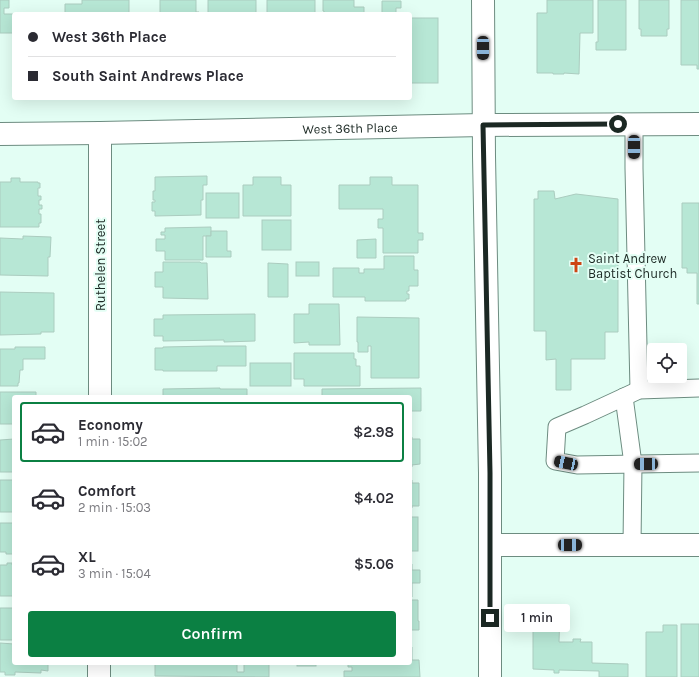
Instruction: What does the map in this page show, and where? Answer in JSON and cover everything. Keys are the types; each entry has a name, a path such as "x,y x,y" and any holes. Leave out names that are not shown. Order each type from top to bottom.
{"street":[{"path":"483,0 483,125 490,473 490,677"},
{"name":"West 36th Place","path":"0,134 483,125 699,124"},
{"name":"Ruthelen Street","path":"100,133 100,395"},
{"path":"490,545 699,545"},
{"path":"99,665 99,677"}],"lane":[{"path":"632,545 633,464 631,394 634,124"},
{"path":"699,388 631,394 557,427 555,461 578,466 699,463"}],"building":[{"path":"0,0 9,0 9,8 4,8 4,14 12,14 12,33 0,33"},
{"path":"82,0 129,0 129,12 65,12 65,4 82,4"},
{"path":"160,0 196,0 196,12 160,12"},
{"path":"208,0 256,0 256,12 208,12"},
{"path":"267,0 315,0 315,12 267,12"},
{"path":"323,0 354,0 354,7 364,7 364,12 323,11"},
{"path":"547,0 593,0 593,33 580,33 579,74 537,73 537,13 547,13"},
{"path":"598,0 626,0 626,50 596,50 596,42 598,42"},
{"path":"639,0 669,0 669,29 667,29 667,36 641,36 641,29 639,29"},
{"path":"681,0 699,0 699,69 697,69 697,65 681,65"},
{"path":"382,1 401,1 401,8 396,8 396,12 382,12"},
{"path":"412,18 438,18 438,83 412,83"},
{"path":"207,176 207,185 203,185 201,215 155,216 155,211 152,211 152,202 155,202 155,200 153,200 153,191 155,191 155,177"},
{"path":"253,177 281,177 281,185 291,185 291,216 243,216 243,185 253,185"},
{"path":"370,177 392,177 392,185 418,185 418,233 423,233 423,240 418,240 418,253 383,253 383,228 378,228 378,219 383,219 383,209 339,209 339,185 370,185"},
{"path":"11,178 20,178 20,182 40,183 40,188 38,188 38,196 41,196 39,205 42,205 42,209 39,209 39,214 41,214 41,223 39,223 39,227 0,227 0,182 11,182"},
{"name":"Saint Andrew Baptist Church","path":"538,191 554,191 555,199 576,194 618,199 618,332 605,332 605,359 571,359 571,390 556,390 556,359 546,360 546,331 534,331 534,199 538,199"},
{"path":"206,193 239,193 239,218 206,218"},
{"path":"682,203 699,203 699,304 697,304 697,273 687,273 687,268 682,268"},
{"path":"262,220 291,220 291,250 262,250"},
{"path":"211,227 211,236 203,236 203,260 165,260 165,251 156,251 156,239 165,239 165,235 161,235 161,232 165,232 165,228"},
{"path":"211,231 227,231 227,251 231,251 231,257 206,257 206,236 211,236"},
{"path":"23,236 51,237 50,257 48,257 48,276 0,275 0,238 23,239"},
{"path":"376,239 376,258 357,258 357,240"},
{"path":"384,256 414,256 414,270 418,270 418,286 409,286 409,291 407,291 407,294 409,294 409,299 406,299 406,301 365,301 365,297 333,297 333,268 359,268 359,273 364,273 364,269 384,269"},
{"path":"163,262 207,263 208,299 163,298 163,287 155,287 155,272 163,272"},
{"path":"296,262 319,262 319,276 296,276"},
{"path":"268,263 288,264 288,297 268,297"},
{"path":"0,292 54,293 54,332 41,332 41,334 0,335"},
{"path":"309,304 339,304 340,345 309,345 309,342 294,343 294,314 309,314"},
{"path":"255,314 255,341 163,341 163,336 154,336 154,319 163,319 163,315"},
{"path":"357,317 419,318 419,378 371,378 371,346 368,346 368,352 358,352"},
{"path":"246,346 246,366 217,366 217,371 155,370 155,348"},
{"path":"15,347 45,347 45,359 23,359 23,370 20,370 18,386 0,386 0,349 15,349"},
{"path":"294,353 354,353 356,366 360,366 360,386 304,386 304,379 294,379"},
{"path":"250,363 291,363 291,386 250,386"},
{"path":"421,388 421,411 412,411 412,395 322,395 322,389"},
{"path":"163,389 247,389 247,395 163,395"},
{"path":"0,392 36,392 36,395 12,395 12,424 0,424"},
{"path":"12,439 12,472 0,472 0,440"},
{"path":"412,439 420,439 420,464 412,465"},
{"path":"0,480 12,480 12,512 0,512"},
{"path":"412,483 419,483 419,506 412,506"},
{"path":"412,517 418,517 418,551 412,551"},
{"path":"0,523 12,523 12,554 0,552"},
{"path":"7,563 12,563 12,596 0,596 0,565 7,565"},
{"path":"412,570 420,570 420,583 412,583"},
{"path":"412,600 418,600 419,630 412,630"},
{"path":"0,608 12,608 12,640 0,640"},
{"path":"539,610 560,611 559,642 573,642 573,639 581,639 580,642 592,642 592,663 628,664 628,677 599,677 599,671 559,670 559,673 554,673 554,670 533,669 533,631 539,631"},
{"path":"681,624 699,624 699,677 681,677"},
{"path":"663,625 677,625 677,677 646,677 646,632 663,632"},
{"path":"0,643 12,644 12,665 48,665 48,671 41,670 41,673 15,672 15,675 5,675 5,672 0,672"},
{"path":"412,660 419,660 420,677 344,677 344,671 352,671 352,667 348,667 348,665 412,665"},
{"path":"155,665 237,665 237,672 244,672 244,665 269,665 269,677 155,676"},
{"path":"297,665 316,665 316,666"}],"place":[{"name":"Saint Andrew Baptist Church","path":"576,265"}],"route":[{"path":"490,618 490,473 483,125 618,124"}]}
